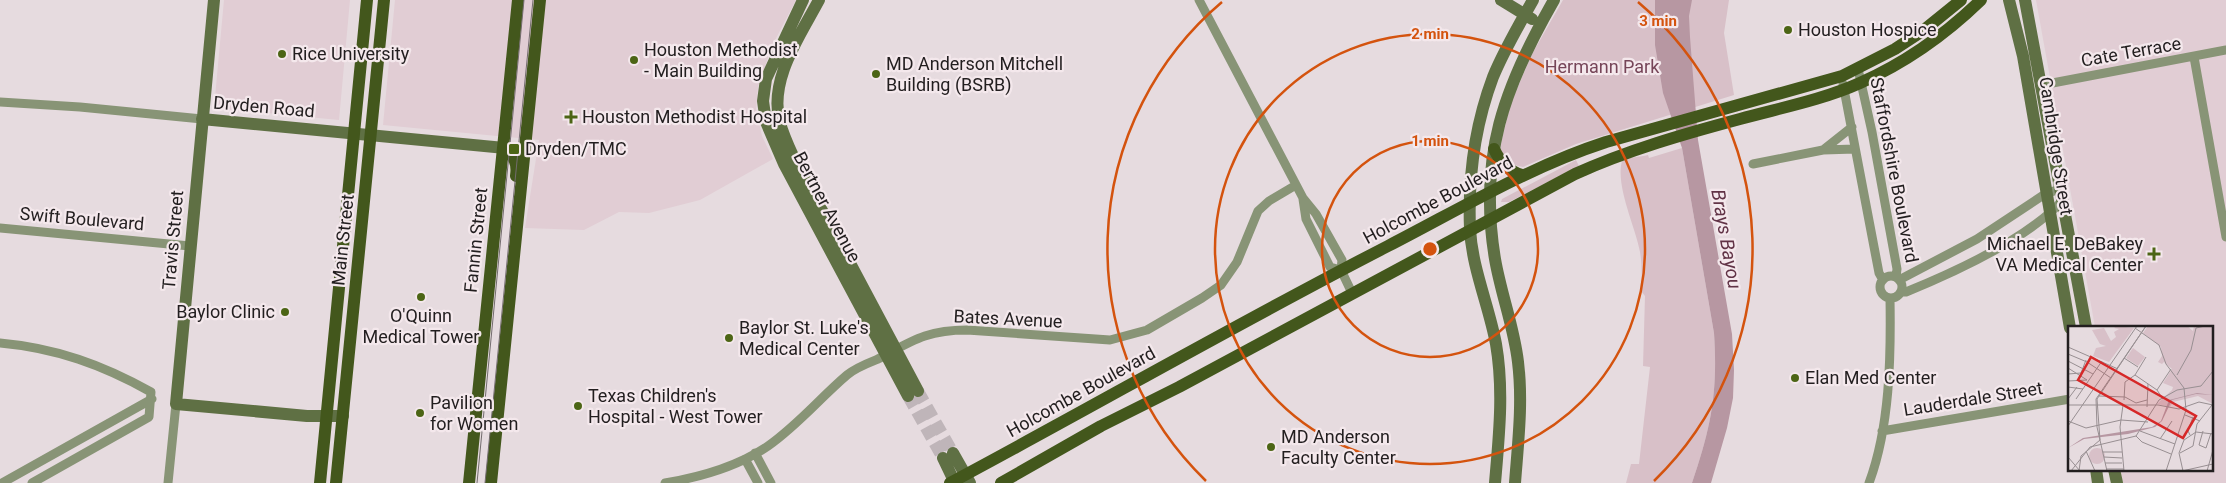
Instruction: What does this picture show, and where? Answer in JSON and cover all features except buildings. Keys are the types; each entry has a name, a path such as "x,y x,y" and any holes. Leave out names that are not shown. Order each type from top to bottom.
{"main road":[{"name":"Main Street","path":"320,483 367,0"},
{"name":"Main Street","path":"336,483 384,0"},
{"name":"Fannin Street","path":"468,483 518,0"},
{"path":"493,483 540,0"},
{"name":"Holcombe Boulevard","path":"953,482 968,479 1092,406 1341,270 1522,175 1574,152 1842,76 1895,49 1924,30 1961,0"},
{"path":"1001,483 1102,426 1179,387 1575,174 1609,158 1644,146 1844,90 1901,62 1930,43 1962,18 1981,0"},
{"path":"503,148 513,156 517,168 512,223 517,232"},
{"path":"1494,149 1502,163 1522,175"},
{"path":"492,265 496,274 493,304 495,311 499,316 508,319"},
{"path":"485,328 494,328 500,338 496,389 500,400"},
{"path":"1092,406 1102,426"}],"street":[{"name":"Travis Street","path":"168,483 214,0"},
{"name":"Bertner Avenue","path":"803,0 766,79 763,101 766,122 784,164 891,352"},
{"name":"Bertner Avenue","path":"819,0 781,76 778,95 779,122 793,156 913,394"},
{"path":"1199,0 1303,198 1316,214 1342,260 1341,270 1352,293"},
{"path":"1501,0 1540,24"},
{"path":"1496,483 1500,417 1500,368 1496,341 1483,295 1470,231 1473,164 1484,104 1494,76 1533,0"},
{"path":"1515,483 1520,418 1518,364 1514,334 1495,260 1489,192 1494,149 1502,108 1512,80 1552,4 1538,0"},
{"name":"Cambridge Street","path":"2009,0 2023,56 2070,326"},
{"name":"Cambridge Street","path":"2025,0 2086,326"},
{"name":"Cate Terrace","path":"2042,85 2226,50"},
{"path":"2194,56 2226,237"},
{"name":"Staffordshire Boulevard","path":"1858,69 1898,279"},
{"name":"Staffordshire Boulevard","path":"1842,76 1879,273 1882,280"},
{"name":"Dryden Road","path":"0,102 80,107 525,150"},
{"path":"1823,150 1852,128"},
{"path":"1753,164 1823,150 1855,149"},
{"name":"Bates Avenue","path":"665,483 693,478 745,459 782,436 848,373 923,335 952,330 1110,340 1147,330 1221,285 1237,262 1258,211 1269,201 1296,184"},
{"path":"1898,279 1977,239 2046,194 2061,195 2049,215 2011,240 1949,274 1906,292 1901,292"},
{"path":"1303,198 1306,219 1330,267 1341,270"},
{"name":"Swift Boulevard","path":"0,228 190,246"},
{"path":"1889,276 1898,279 1902,286 1901,292 1897,296 1890,298 1884,296 1880,290 1882,280 1889,276"},
{"path":"1869,483 1882,431 1891,349 1890,298"},
{"path":"0,343 41,349 91,362 115,372 151,392 152,399 149,417 32,483"},
{"path":"2,483 152,399"},
{"name":"Lauderdale Street","path":"1882,431 2068,400"},
{"path":"176,404 343,416"},
{"path":"755,453 771,483"},
{"path":"953,482 948,455 968,479"},
{"path":"745,459 758,483"},
{"path":"2096,470 2098,483"},
{"path":"2114,470 2117,483"}],"shaded area":[{"name":"Rice University","path":"224,0 350,0 339,120 214,108"},
{"name":"Houston Methodist Hospital","path":"395,0 796,0 772,46 758,87 756,109 762,136 773,159 700,200 649,213 619,212 584,230 525,228 539,140 383,125"},
{"path":"1655,0 1692,0 1689,16 1698,140 1732,334 1733,398 1727,428 1711,483 1692,483 1712,410 1715,374 1714,333 1682,148 1663,93 1655,45"},
{"name":"Michael E. DeBakey VA Medical Center","path":"2036,0 2226,0 2226,483 2123,483 2120,470 2214,470 2214,326 2095,326"}],"green space":[{"name":"Hermann Park","path":"1563,0 1729,0 1724,33 1734,95 1576,144 1523,167 1510,164 1501,151 1501,144 1510,105 1532,54"},
{"path":"1682,148 1714,333 1715,374 1712,410 1692,483 1626,483 1631,464 1639,464 1650,367 1643,366 1645,296 1641,291 1642,271 1638,242 1621,182 1622,161 1648,155 1649,158"},
{"path":"1576,160 1579,166 1509,202 1501,202 1502,199"}],"tunnel":[{"path":"918,391 953,453"},
{"path":"908,396 943,458"}],"tram line":[{"path":"477,483 524,0"},
{"path":"485,483 533,0"}],"place":[{"name":"Houston Hospice","path":"1788,30"},
{"name":"Rice University","path":"282,54"},
{"name":"Houston Methodist - Main Building","path":"634,60"},
{"name":"MD Anderson Mitchell Building (BSRB)","path":"876,74"},
{"name":"Houston Methodist Hospital","path":"571,117"},
{"name":"Dryden/TMC","path":"514,149"},
{"name":"Michael E. DeBakey VA Medical Center","path":"2154,254"},
{"name":"O'Quinn Medical Tower","path":"421,297"},
{"name":"Baylor Clinic","path":"285,312"},
{"name":"Baylor St. Luke's Medical Center","path":"729,338"},
{"name":"Elan Med Center","path":"1795,378"},
{"name":"Texas Children's Hospital - West Tower","path":"578,406"},
{"name":"Pavilion for Women","path":"420,413"},
{"name":"MD Anderson Faculty Center","path":"1271,447"}],"water label":[{"name":"Brays Bayou","path":"1727,239"}]}
